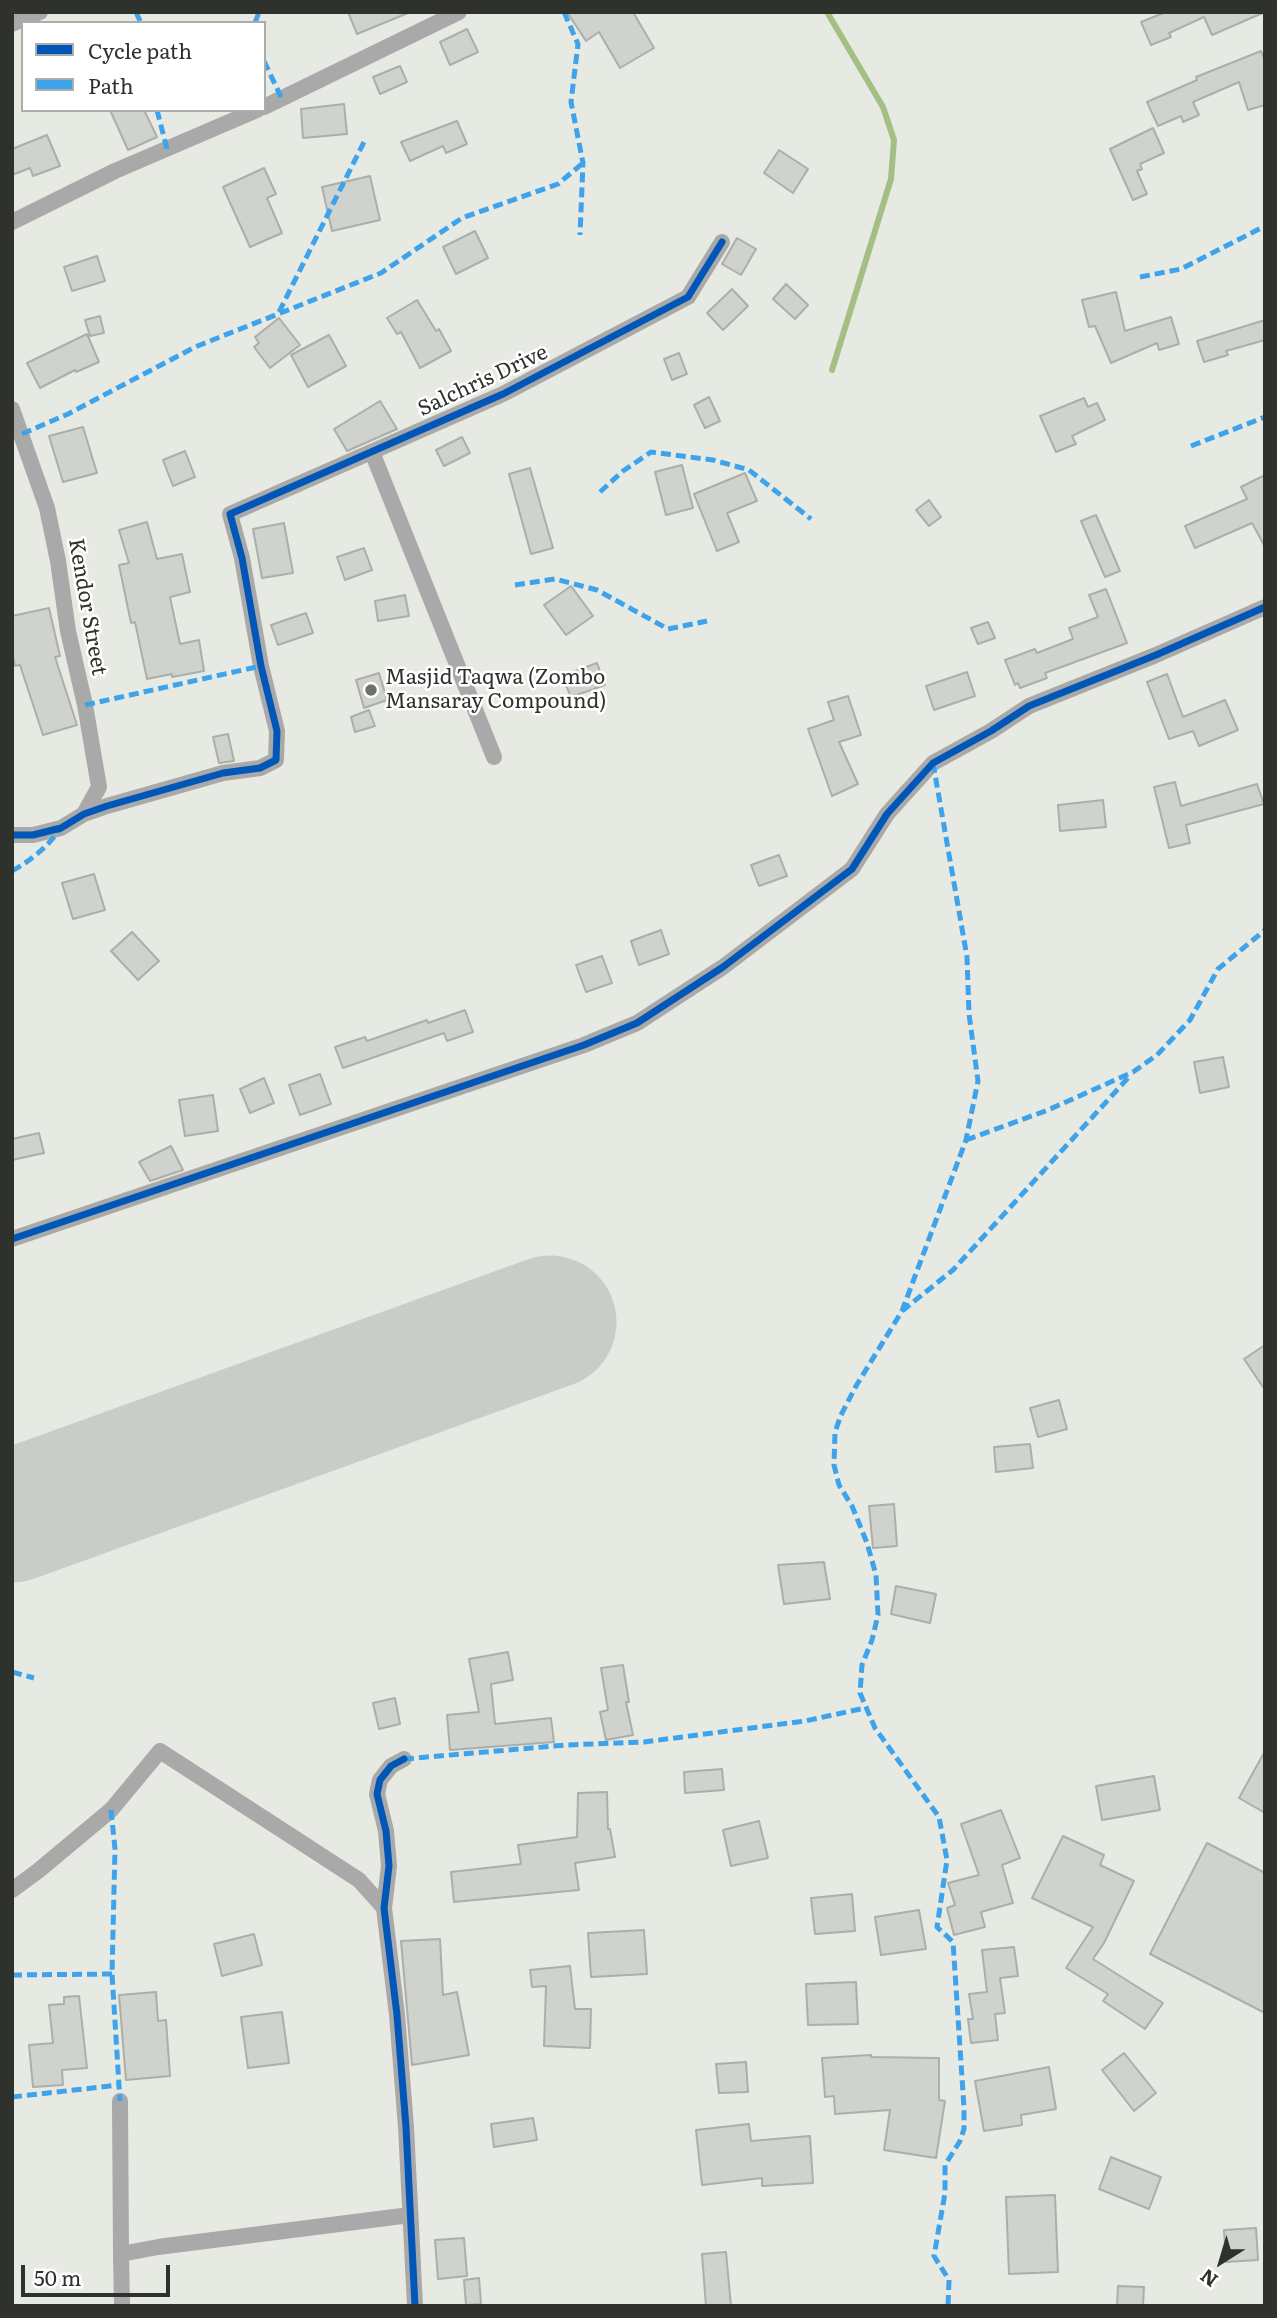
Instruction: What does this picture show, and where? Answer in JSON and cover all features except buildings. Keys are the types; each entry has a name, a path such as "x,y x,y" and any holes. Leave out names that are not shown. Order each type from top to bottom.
{"street":[{"path":"12,24 40,12"},
{"path":"266,106 459,12"},
{"path":"12,222 115,171 252,112"},
{"name":"Salchris Drive","path":"84,814 184,783 223,773 260,768 276,760 277,731 261,666 242,558 230,514 503,394 688,297 722,242"},
{"name":"Kendor Street","path":"12,410 47,508 87,719 99,787 84,814"},
{"path":"372,452 494,757"},
{"path":"12,1239 584,1045 637,1023 723,967 852,869 887,814 933,763 992,731 1029,706 1265,607"},
{"path":"12,835 33,835 61,828 84,814"},
{"path":"12,1890 111,1810 160,1751 359,1880 384,1908"},
{"path":"404,1759 391,1766 380,1780 377,1794 386,1831 388,1866 384,1908 404,2102 415,2306"},
{"path":"120,2101 122,2306"},
{"path":"121,2255 158,2247 410,2215"}],"waterway":[{"path":"827,12 883,107 894,140 891,179 832,370"}],"runway":[{"path":"12,1516 550,1322"}],"marked path":[{"path":"136,12 140,21"},
{"path":"256,21 259,12"},
{"path":"564,12 578,44 571,102 583,163 580,235"},
{"path":"266,65 282,99"},
{"path":"158,112 167,149"},
{"path":"279,312 365,140"},
{"path":"22,434 68,414 195,347 381,273 462,218 558,184 583,163"},
{"path":"1140,277 1181,269 1265,226"},
{"path":"1191,446 1265,417"},
{"path":"600,492 623,471 651,452 713,460 749,470 811,519"},
{"path":"515,585 555,579 597,590 668,629 707,621"},
{"path":"85,705 261,666"},
{"path":"933,763 967,957 969,1014 978,1081 966,1140 902,1311 841,1415 835,1432 834,1465 839,1485 852,1506 867,1543 876,1575 878,1615 862,1665 860,1693 875,1728 939,1817 947,1860 937,1927 953,1942 964,2108 964,2129 945,2165 945,2193 934,2256 949,2280 948,2306"},
{"path":"12,871 39,852 61,828"},
{"path":"966,1140 1048,1110 1133,1072 1157,1055 1190,1020 1218,969 1265,930"},
{"path":"902,1311 953,1270 1128,1078"},
{"path":"12,1672 34,1678"},
{"path":"404,1759 566,1745 644,1742 805,1721 865,1708"},
{"path":"111,1810 115,1849 112,1974 120,2101"},
{"path":"12,1975 112,1974"},
{"path":"12,2097 119,2085"}],"cycle path":[{"path":"12,835 33,835 61,828 84,814 107,806 223,773 260,768 276,760 277,731 261,666 242,558 230,514 503,394 688,297 722,242"},
{"path":"12,1239 584,1045 637,1023 723,967 852,869 887,814 933,763 1029,706 1265,607"},
{"path":"404,1759 391,1766 380,1780 377,1794 386,1831 389,1866 384,1908 397,2015 406,2127 415,2306"}],"place":[{"name":"Masjid Taqwa (Zombo Mansaray Compound)","path":"371,690"}]}
